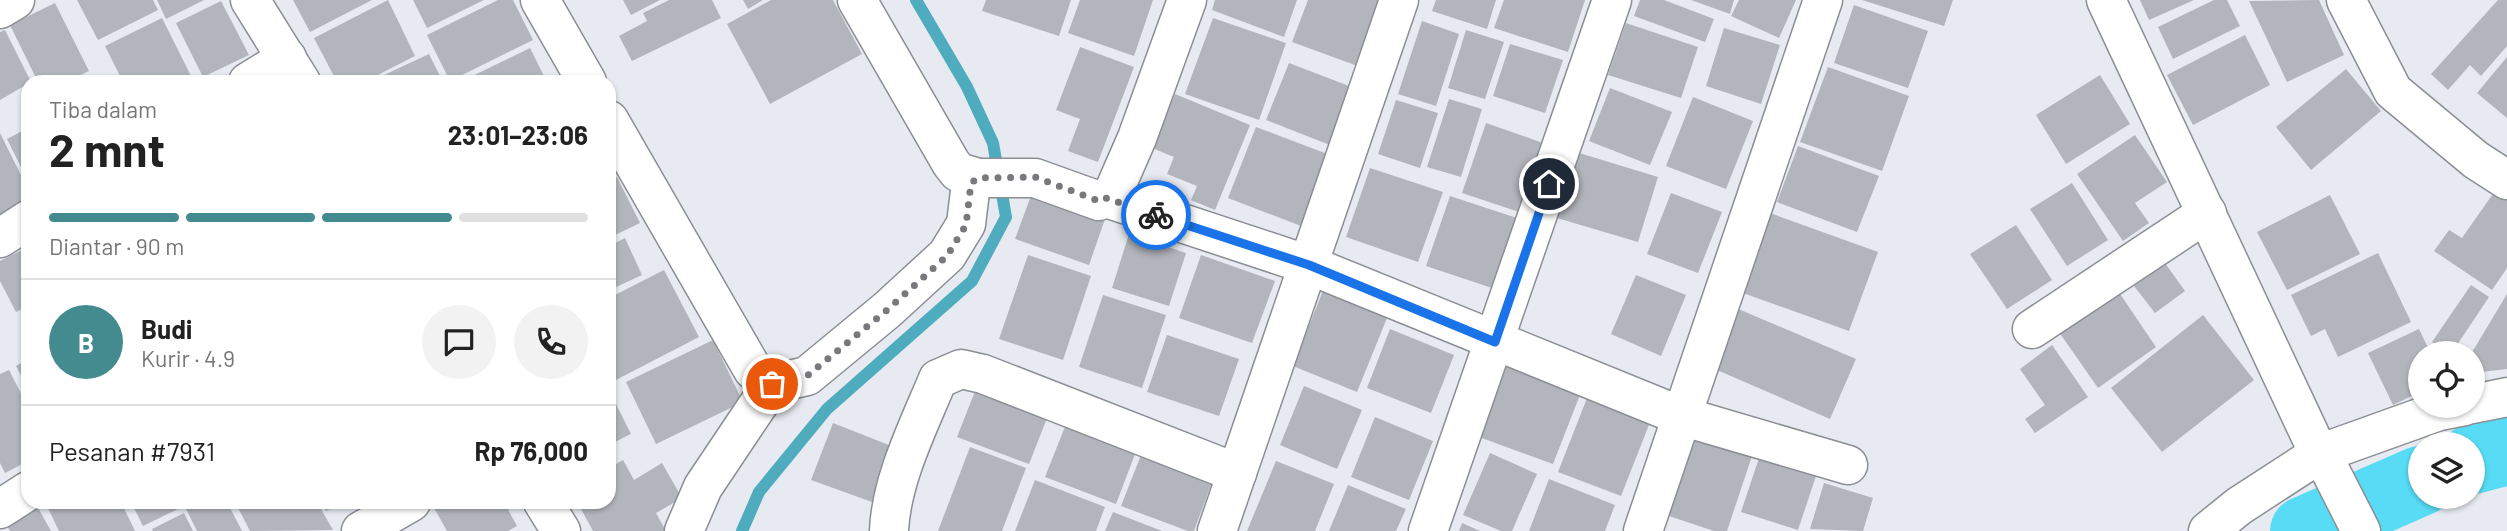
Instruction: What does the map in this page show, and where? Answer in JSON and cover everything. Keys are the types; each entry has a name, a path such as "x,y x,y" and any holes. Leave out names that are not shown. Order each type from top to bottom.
{"street":[{"path":"0,9 15,0"},
{"path":"250,0 294,70 275,75"},
{"path":"540,0 583,75"},
{"path":"857,0 958,172 983,178 1035,177 1099,201 1113,193 1137,138 1187,0"},
{"path":"1217,531 1399,0"},
{"path":"1429,531 1612,0"},
{"path":"1643,531 1824,0"},
{"path":"2106,0 2325,463 2361,531"},
{"path":"2346,0 2393,91 2476,160 2507,180"},
{"path":"616,132 753,370 772,384"},
{"path":"684,531 702,487 772,384 807,376 947,256 966,225 971,183 983,178"},
{"path":"1106,198 1309,265 1681,416 1848,465"},
{"path":"2032,329 2207,213"},
{"path":"0,238 21,224"},
{"path":"889,531 890,513 912,442 939,379 961,369 983,374 1237,473"},
{"path":"2485,402 2507,397"},
{"path":"2208,531 2239,506 2424,418"},
{"path":"0,509 21,496"},
{"path":"361,531 399,509"},
{"path":"547,509 561,531"}],"building":[{"path":"77,0 153,0 158,10 98,40"},
{"path":"157,0 204,0 166,19"},
{"path":"293,0 372,0 310,32"},
{"path":"388,0 415,56 378,75 333,75 314,38"},
{"path":"413,0 484,0 427,28"},
{"path":"498,0 513,0 533,40 462,75 447,75 427,35"},
{"path":"623,0 660,0 631,15"},
{"path":"669,0 712,0 721,18 632,61 619,36 647,21 643,13"},
{"path":"743,0 763,0 748,9"},
{"path":"771,0 833,0 862,54 770,104 727,24"},
{"path":"986,0 1071,0 1059,36 982,11"},
{"path":"1080,0 1153,0 1134,56 1068,33"},
{"path":"1215,0 1297,0 1284,37 1212,10"},
{"path":"1308,0 1389,0 1363,68 1292,42"},
{"path":"1436,0 1496,0 1487,29 1432,11"},
{"path":"1504,0 1585,0 1568,52 1494,28"},
{"path":"1640,0 1664,0 1714,19 1705,42 1634,16"},
{"path":"1691,0 1734,0 1730,14"},
{"path":"1739,0 1796,0 1779,38 1731,16"},
{"path":"1862,0 1953,0 1944,26"},
{"path":"2140,0 2194,0 2149,20"},
{"path":"2214,0 2227,0 2240,26 2173,59 2158,27"},
{"path":"2319,0 2344,55 2287,82 2249,1"},
{"path":"2498,0 2507,0 2507,46 2481,76 2470,65 2448,90 2431,74"},
{"path":"221,1 249,55 202,75 176,23"},
{"path":"55,3 89,71 80,75 35,75 10,25"},
{"path":"1854,5 1928,31 1908,88 1834,63"},
{"path":"162,18 190,75 120,75 105,46"},
{"path":"1213,18 1286,43 1259,120 1185,94"},
{"path":"1422,21 1459,34 1436,106 1398,94"},
{"path":"1626,23 1698,47 1681,98 1608,75"},
{"path":"1724,28 1780,45 1761,104 1706,86"},
{"path":"5,30 28,75 21,75 21,88 0,100 0,32"},
{"path":"1466,30 1504,42 1485,99 1448,88"},
{"path":"2245,35 2270,85 2193,125 2167,75"},
{"path":"1510,44 1563,60 1545,113 1493,96"},
{"path":"1080,47 1134,67 1098,162 1068,151 1080,119 1056,110"},
{"path":"530,48 544,75 474,75"},
{"path":"429,54 440,75 384,75"},
{"path":"2507,57 2507,118 2477,93"},
{"path":"1289,63 1362,91 1340,149 1266,120"},
{"path":"1828,67 1909,96 1882,171 1800,142"},
{"path":"2346,69 2381,111 2311,170 2276,127"},
{"path":"2100,75 2130,124 2066,164 2036,115"},
{"path":"1610,88 1672,112 1650,165 1589,141"},
{"path":"1175,94 1250,125 1215,210 1191,200 1197,186 1167,174 1174,157 1152,148"},
{"path":"1693,97 1753,121 1726,189 1666,166"},
{"path":"1449,99 1482,109 1461,177 1427,167"},
{"path":"1396,100 1438,113 1420,168 1378,154"},
{"path":"1486,123 1543,143 1519,212 1462,193"},
{"path":"1256,127 1330,155 1301,226 1228,198"},
{"path":"21,132 21,167 7,139"},
{"path":"0,133 21,175 21,210 0,220"},
{"path":"2135,135 2167,182 2135,203 2149,223 2123,241 2077,174"},
{"path":"1798,146 1879,176 1857,232 1777,202"},
{"path":"1576,152 1658,177 1638,242 1557,218"},
{"path":"1370,168 1443,192 1418,262 1346,237"},
{"path":"616,178 640,223 616,235"},
{"path":"2072,183 2108,240 2067,266 2030,209"},
{"path":"2497,188 2507,195 2507,268 2492,290 2434,251 2449,230 2462,238"},
{"path":"1032,193 1105,219 1089,265 1015,239"},
{"path":"1671,193 1722,212 1698,273 1647,254"},
{"path":"2330,195 2360,254 2287,290 2257,232"},
{"path":"1450,196 1523,220 1498,290 1426,266"},
{"path":"1770,213 1878,252 1849,331 1740,292"},
{"path":"2016,225 2052,280 2007,309 1970,254"},
{"path":"1129,234 1186,253 1169,306 1112,288"},
{"path":"625,238 642,275 616,287 616,242"},
{"path":"21,250 21,310 16,312 0,281 0,261"},
{"path":"2378,253 2411,322 2338,357 2325,329 2311,336 2291,295"},
{"path":"1028,255 1091,276 1063,360 999,339"},
{"path":"1201,255 1275,281 1252,343 1179,318"},
{"path":"2165,263 2185,291 2155,313 2134,286"},
{"path":"664,270 699,337 616,380 616,294"},
{"path":"1636,275 1686,295 1661,356 1611,334"},
{"path":"2471,285 2489,297 2460,341 2433,341"},
{"path":"1324,288 1389,313 1357,392 1293,366"},
{"path":"2118,291 2156,347 2098,388 2059,332"},
{"path":"2507,294 2507,369 2485,372 2485,341 2479,341"},
{"path":"1103,295 1166,315 1142,388 1079,367"},
{"path":"1736,308 1856,359 1830,419 1710,367"},
{"path":"2203,315 2254,380 2162,452 2111,388"},
{"path":"1390,329 1454,355 1431,413 1367,388"},
{"path":"2419,329 2425,341 2408,341 2408,398 2393,405 2368,353"},
{"path":"1167,335 1239,359 1219,416 1147,392"},
{"path":"713,340 743,402 656,444 626,382"},
{"path":"2052,345 2088,397 2035,433 2025,419 2045,405 2020,369"},
{"path":"1511,354 1585,382 1553,464 1479,437"},
{"path":"21,363 21,376 16,366"},
{"path":"9,370 21,393 21,465 5,473 0,463 0,374"},
{"path":"979,381 1051,408 1029,464 957,437"},
{"path":"1304,386 1362,410 1337,469 1280,445"},
{"path":"1591,388 1654,412 1621,496 1558,472"},
{"path":"616,404 631,434 616,442"},
{"path":"1070,414 1140,441 1116,504 1045,477"},
{"path":"1375,417 1433,441 1409,500 1351,477"},
{"path":"833,423 904,451 883,506 811,480"},
{"path":"1689,428 1754,450 1727,531 1714,531 1660,513"},
{"path":"970,447 1026,468 1002,531 938,531"},
{"path":"1143,450 1214,477 1194,531 1121,506"},
{"path":"1490,453 1537,474 1512,531 1501,531 1463,515"},
{"path":"1760,455 1817,473 1798,530 1741,512"},
{"path":"623,460 634,480 662,463 682,498 656,513 666,531 593,531 581,509 616,509 616,464"},
{"path":"1276,461 1334,484 1315,531 1247,531"},
{"path":"1549,479 1615,505 1605,531 1529,531"},
{"path":"1035,480 1105,507 1096,531 1015,531"},
{"path":"1824,483 1873,498 1863,531 1810,529"},
{"path":"1348,485 1406,509 1396,531 1329,531"},
{"path":"31,509 39,509 51,531 10,531 5,523"},
{"path":"48,509 124,509 135,531 59,531"},
{"path":"134,509 178,509 143,526"},
{"path":"186,509 231,509 242,531 197,531"},
{"path":"239,509 321,509 333,530 250,531"},
{"path":"435,509 508,509 517,526 508,531 447,531"},
{"path":"1113,512 1162,531 1105,531"},
{"path":"184,513 193,531 153,531 152,529"},
{"path":"1462,523 1480,531 1459,531"}],"waterway":[{"path":"742,531 759,492 827,409 972,281 1006,217 993,143 967,87 916,0"},
{"path":"2485,456 2507,450"},
{"path":"2305,531 2408,486"}],"way so far":[{"path":"772,384 807,376 947,256 966,225 971,183 978,178 1035,177 1099,201 1106,198 1156,215"}],"route":[{"path":"1156,215 1309,265 1495,342 1549,184"}]}
